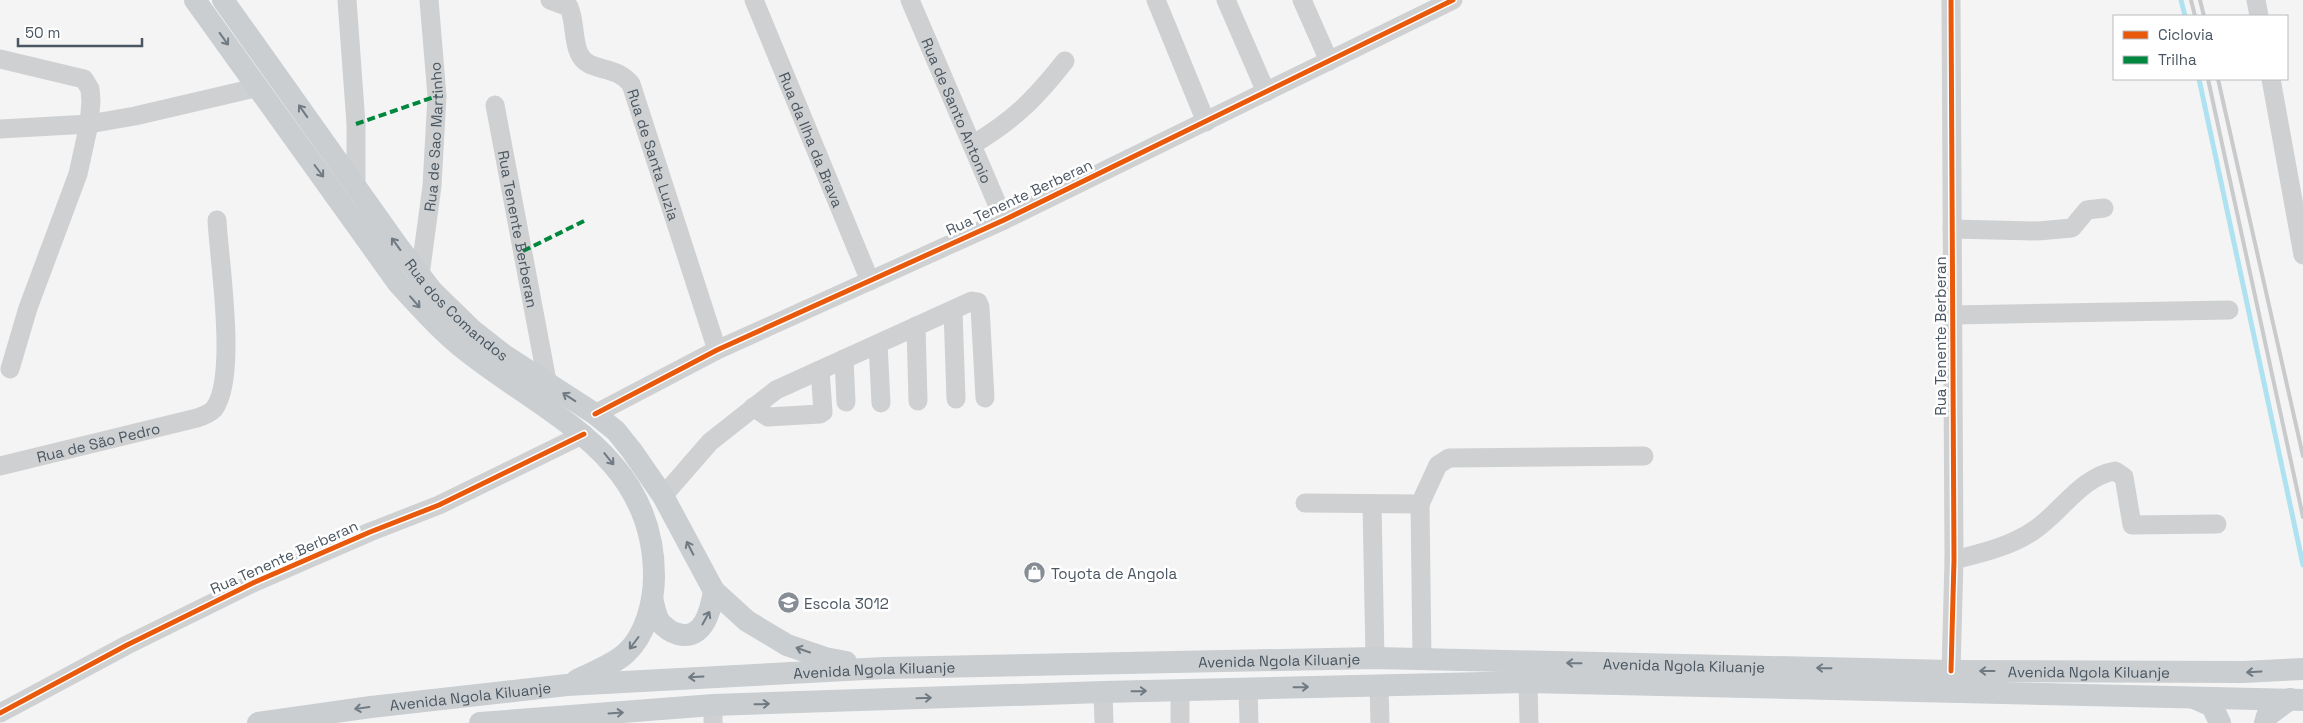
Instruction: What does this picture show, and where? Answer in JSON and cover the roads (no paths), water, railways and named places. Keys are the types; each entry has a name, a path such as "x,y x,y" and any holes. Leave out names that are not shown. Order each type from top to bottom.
{"main road":[{"name":"Rua dos Comandos","path":"195,0 398,282 430,319 459,345 584,434 603,452 639,503 654,556 652,598"},
{"name":"Rua dos Comandos","path":"223,0 356,188 432,291 472,330 504,355 547,381 616,431 663,496 714,591 747,621 787,645 826,658 884,668"},
{"path":"652,598 658,618 664,627 681,635 690,634 701,627 707,617 714,591"},
{"path":"567,685 627,652 644,626 652,598"},
{"name":"Avenida Ngola Kiluanje","path":"258,723 380,706 567,685 884,668 1375,658 1951,671 2243,672 2303,669"},
{"name":"Avenida Ngola Kiluanje","path":"480,723 713,714 1103,692 1528,682 2297,700"},
{"path":"2196,699 2212,706 2220,723"},
{"path":"2265,723 2267,716 2297,700"}],"street":[{"path":"346,0 356,124 356,188"},
{"name":"Rua de Sao Martinho","path":"420,275 432,186 437,96 429,0"},
{"name":"Rua de Santa Luzia","path":"550,0 569,7 578,52 584,61 592,66 624,75 631,84 716,350"},
{"name":"Rua da Ilha da Brava","path":"754,0 870,281"},
{"name":"Rua de Santo Antonio","path":"910,0 1004,220"},
{"path":"1156,0 1206,122"},
{"path":"1226,0 1266,92"},
{"path":"1302,0 1329,60"},
{"name":"Rua Tenente Berberan","path":"595,414 716,350 1004,220 1206,122 1329,60 1424,7 1453,0"},
{"name":"Rua Tenente Berberan","path":"1951,0 1954,560 1951,671"},
{"path":"2256,0 2259,15"},
{"path":"0,59 84,78 90,89 89,124 78,174 21,329 10,370"},
{"path":"972,145 1018,115 1040,94 1065,61"},
{"path":"2270,80 2303,255"},
{"path":"0,129 89,124 135,116 259,87"},
{"name":"Rua Tenente Berberan","path":"495,106 547,381"},
{"path":"1952,229 2038,230 2072,228 2087,210 2104,208"},
{"name":"Rua de São Pedro","path":"0,466 197,418 208,414 213,409 222,391 225,374 226,341 217,220"},
{"path":"663,496 710,442 776,390 972,301 978,302 980,307 984,398"},
{"path":"953,310 956,399"},
{"path":"1952,315 2229,310"},
{"path":"916,326 918,401"},
{"path":"878,344 881,403"},
{"path":"844,359 846,402"},
{"path":"753,407 768,417 820,414 822,412 820,370"},
{"name":"Rua Tenente Berberan","path":"0,713 127,645 254,582 370,532 439,505 584,434"},
{"path":"1422,659 1420,504 1438,465 1449,458 1644,456"},
{"path":"1954,560 2000,548 2022,538 2044,523 2090,481 2115,471 2124,477 2132,525 2217,524"},
{"path":"1305,504 1420,504"},
{"path":"1372,504 1375,658"},
{"path":"1528,682 1529,723"},
{"path":"1379,685 1380,723"},
{"path":"1248,688 1249,723"},
{"path":"1180,690 1180,723"},
{"path":"1103,692 1104,723"}],"waterway":[{"path":"2181,0 2185,15"},
{"path":"2199,80 2303,565"}],"railway":[{"path":"2191,0 2195,15"},
{"path":"2200,0 2204,15"},
{"path":"2208,80 2303,517"},
{"path":"2218,80 2303,456"}],"place":[{"name":"Toyota de Angola","path":"1035,573"},
{"name":"Escola 3012","path":"788,603"}]}
